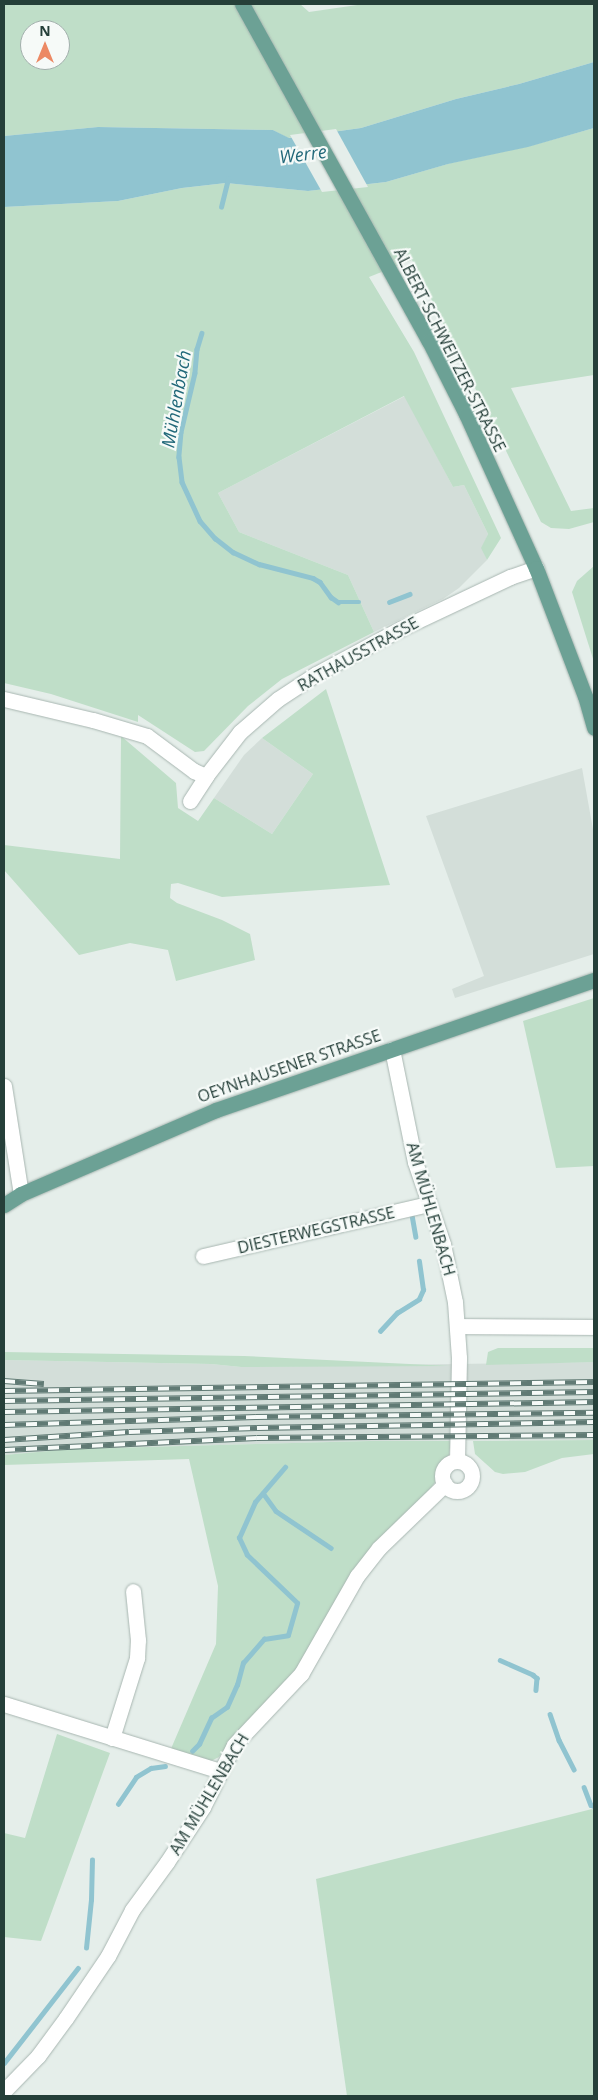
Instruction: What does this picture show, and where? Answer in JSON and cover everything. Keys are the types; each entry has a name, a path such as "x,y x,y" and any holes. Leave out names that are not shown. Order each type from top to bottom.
{"main road":[{"name":"ALBERT-SCHWEITZER-STRASSE","path":"242,4 383,256 466,414 536,568 585,696 594,728"},
{"name":"OEYNHAUSENER STRASSE","path":"4,1205 21,1194 178,1124 594,980"}],"street":[{"name":"RATHAUSSTRASSE","path":"190,801 206,776 240,732 278,699 316,674 437,611 510,577 536,568"},
{"path":"4,699 94,720 147,736 194,770 206,776"},
{"name":"AM MÜHLENBACH","path":"392,1049 412,1148 443,1244 455,1302 459,1358 457,1461"},
{"path":"4,1086 21,1194"},
{"name":"DIESTERWEGSTRASSE","path":"203,1256 429,1204"},
{"path":"457,1326 594,1327"},
{"path":"457,1461 469,1467 472,1481 469,1486 459,1491 453,1490 445,1484 443,1475 446,1467 457,1461"},
{"name":"AM MÜHLENBACH","path":"4,2091 38,2056 108,1956 132,1910 167,1862 203,1807 234,1745 301,1674 357,1576 379,1548 445,1484"},
{"path":"112,1738 137,1658 138,1640 133,1591"},
{"path":"4,1704 220,1771"}],"shaded area":[{"path":"405,396 453,487 464,485 488,534 482,548 487,560 459,588 443,599 374,632 348,575 239,532 218,493"},
{"path":"262,738 313,774 272,834 214,798 244,755"},
{"path":"582,768 594,835 594,954 455,998 452,989 484,976 426,816"},
{"path":"4,1360 211,1364 241,1367 594,1362 594,1440 369,1441 71,1449 4,1455"}],"green space":[{"path":"4,4 300,4 309,12 364,4 594,4 594,62 519,84 456,99 361,128 288,138 273,130 98,127 4,136"},
{"path":"594,128 594,375 511,388 571,511 594,508 594,522 569,529 551,528 541,522 412,260 369,277 414,352 501,538 487,560 481,548 488,534 464,485 453,487 404,396 218,493 239,532 348,575 374,632 282,679 248,706 204,751 195,752 138,715 138,722 51,694 4,683 4,207 118,201 182,188 226,183 308,191 386,182 451,163 530,146"},
{"path":"594,566 594,662 572,592 577,581"},
{"path":"326,689 390,885 222,897 178,883 171,884 170,898 177,903 222,920 250,934 255,960 176,981 168,950 130,943 79,955 4,870 4,845 120,859 121,736 176,783 178,808 198,821 214,798 272,834 313,774 262,738"},
{"path":"594,998 594,1166 556,1168 523,1021"},
{"path":"498,1348 594,1348 594,1362 486,1365 488,1352"},
{"path":"4,1352 244,1356 451,1366 241,1367 211,1364 4,1360"},
{"path":"594,1440 594,1454 562,1458 525,1472 503,1474 495,1472 475,1454 473,1441"},
{"path":"369,1441 451,1441 449,1455 441,1465 436,1481 428,1492 355,1569 292,1676 262,1710 236,1732 219,1757 207,1763 170,1751 216,1644 218,1586 189,1459 4,1465 4,1455 71,1449"},
{"path":"57,1734 110,1753 41,1941 4,1937 4,1833 25,1838"},
{"path":"594,1810 594,2096 347,2096 316,1879"}],"water":[{"name":"Werre","path":"594,62 594,128 528,147 448,164 386,182 308,191 226,183 182,188 118,201 4,207 4,136 98,127 273,130 289,138 361,128 456,99 519,84"}],"pier":[{"path":"336,129 368,187 322,192 290,135"}],"waterway":[{"name":"Mühlenbach","path":"221,207 228,179"},
{"name":"Mühlenbach","path":"202,333 197,349 195,373 181,432 179,457 182,482 200,521 215,538 233,552 259,564 313,578 320,582 331,597 338,602 359,602"},
{"name":"Mühlenbach","path":"389,602 410,594"},
{"name":"Mühlenbach","path":"412,1215 416,1237"},
{"name":"Mühlenbach","path":"380,1331 397,1313 419,1299 423,1290 419,1261"},
{"name":"Mühlenbach","path":"192,1751 199,1744 211,1718 227,1707 237,1685 243,1663 264,1639 288,1635 297,1603 247,1555 239,1538 255,1502 285,1467"},
{"path":"263,1493 276,1511 331,1548"},
{"path":"500,1660 537,1678 536,1690"},
{"path":"550,1714 559,1740 574,1769"},
{"name":"Mühlenbach","path":"118,1804 136,1777 151,1768 165,1766"},
{"path":"584,1787 591,1805 594,1806"},
{"name":"Mühlenbach","path":"86,1948 91,1900 92,1860"},
{"name":"Mühlenbach","path":"4,2063 78,1968"}],"railway":[{"path":"4,1381 44,1384"},
{"path":"4,1391 594,1382"},
{"path":"4,1401 594,1392"},
{"path":"4,1412 594,1402"},
{"path":"4,1425 256,1417 594,1413"},
{"path":"4,1440 129,1432 257,1428 594,1422"},
{"path":"4,1450 257,1438 594,1435"}]}
